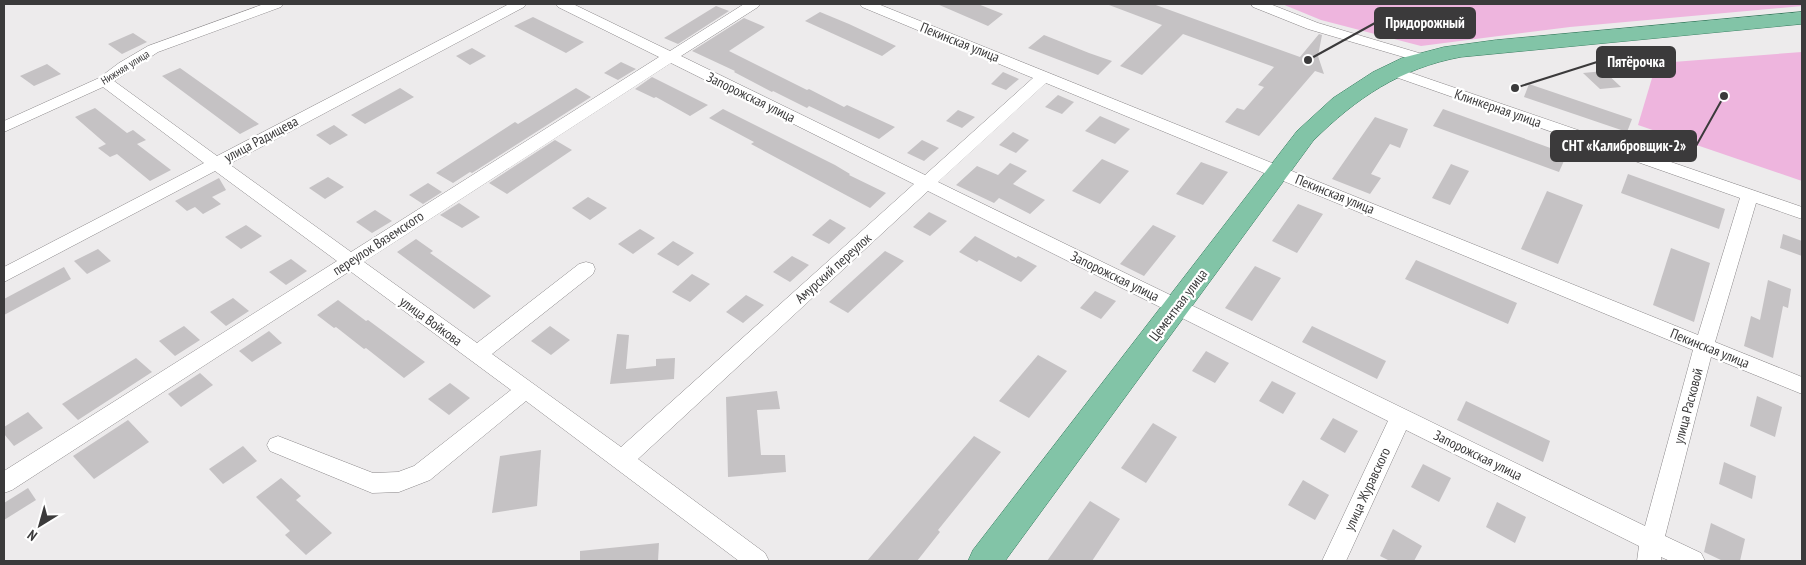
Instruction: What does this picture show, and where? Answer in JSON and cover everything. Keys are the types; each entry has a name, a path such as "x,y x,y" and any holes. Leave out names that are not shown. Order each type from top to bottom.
{"main road":[{"name":"Цементная улица","path":"985,561 1277,171 1305,136 1327,113 1353,93 1392,71 1424,59 1470,49 1802,18"}],"street":[{"name":"Нижняя улица","path":"4,127 104,81 124,66 152,50 276,4"},
{"name":"улица Радищева","path":"4,275 519,4"},
{"name":"Запорожская улица","path":"563,4 1693,561"},
{"name":"переулок Вяземского","path":"4,483 752,4"},
{"name":"Пекинская улица","path":"867,4 1802,386"},
{"path":"1258,4 1314,26 1424,59"},
{"name":"Клинкерная улица","path":"1392,71 1802,214"},
{"name":"Амурский переулок","path":"622,460 1044,76"},
{"name":"улица Войкова","path":"104,81 757,561"},
{"name":"улица Расковой","path":"1649,561 1652,541 1704,346 1750,195"},
{"path":"477,354 586,268"},
{"path":"278,445 372,483 399,482 422,473 526,390"},
{"name":"улица Журавского","path":"1334,561 1401,417"}],"shaded area":[{"path":"1282,4 1802,4 1802,6 1570,27 1421,46 1321,20"},
{"path":"1802,52 1802,181 1638,125 1655,68 1673,62"}],"building":[{"path":"937,4 978,4 1003,14 988,26"},
{"path":"1110,4 1153,4 1300,57 1319,34 1322,35 1318,56 1324,74 1315,71 1259,136 1225,122 1237,108 1244,110 1264,87 1258,85 1274,67 1183,34 1142,75 1120,66 1162,25"},
{"path":"716,6 729,11 678,44 664,38"},
{"path":"820,12 896,46 882,56 805,21"},
{"path":"533,17 584,42 566,53 514,26"},
{"path":"744,18 765,27 729,51 844,107 847,105 895,127 879,139 809,106 807,108 772,92 735,71 692,51"},
{"path":"133,33 147,42 122,54 108,44"},
{"path":"1044,35 1112,61 1098,75 1028,48"},
{"path":"472,48 486,56 470,65 456,56"},
{"path":"621,62 636,69 618,80 604,73"},
{"path":"47,64 61,74 34,86 20,76"},
{"path":"180,68 259,124 240,134 162,76"},
{"path":"1604,71 1621,87 1600,89 1583,73"},
{"path":"1003,72 1019,79 1006,90 991,84"},
{"path":"652,77 708,105 690,116 656,97 654,98 635,89"},
{"path":"1529,84 1632,119 1627,132 1524,97"},
{"path":"400,88 414,97 365,124 351,115"},
{"path":"576,88 591,97 472,173 470,172 453,183 436,173 515,122 518,124"},
{"path":"1058,95 1074,102 1062,114 1045,107"},
{"path":"95,108 127,133 133,130 146,140 137,144 171,170 150,181 117,154 110,157 98,148 106,144 75,117"},
{"path":"723,109 835,165 849,175 886,193 870,208 751,144 754,142 709,118"},
{"path":"1443,109 1567,154 1559,172 1433,126"},
{"path":"958,110 975,117 962,128 946,121"},
{"path":"1100,116 1130,129 1115,144 1085,131"},
{"path":"1375,117 1408,129 1400,148 1390,144 1371,174 1381,178 1370,194 1332,179"},
{"path":"334,125 348,135 330,145 316,135"},
{"path":"1013,132 1029,140 1016,153 999,145"},
{"path":"555,140 572,150 507,194 489,183"},
{"path":"922,140 939,148 924,161 907,153"},
{"path":"1102,159 1129,171 1100,204 1072,191"},
{"path":"1201,162 1228,172 1203,205 1176,194"},
{"path":"1010,163 1027,171 1013,184 1045,200 1030,214 999,198 994,203 956,185 977,166 998,175"},
{"path":"1451,164 1469,171 1450,205 1432,198"},
{"path":"1628,174 1725,209 1719,229 1621,193"},
{"path":"328,177 344,187 325,199 309,188"},
{"path":"219,178 226,190 212,197 221,204 203,214 195,207 187,211 175,201"},
{"path":"428,183 442,192 423,204 409,195"},
{"path":"1547,191 1583,205 1558,264 1521,249"},
{"path":"588,197 607,208 590,220 572,208"},
{"path":"459,203 480,217 462,228 440,215"},
{"path":"1298,204 1323,214 1297,253 1272,241"},
{"path":"375,210 392,221 372,233 356,222"},
{"path":"929,212 947,221 930,236 913,227"},
{"path":"830,219 846,228 829,244 812,235"},
{"path":"246,225 262,236 241,249 225,237"},
{"path":"1153,225 1176,236 1144,276 1120,264"},
{"path":"640,229 655,238 633,254 618,244"},
{"path":"1783,234 1802,241 1802,256 1780,248"},
{"path":"975,236 1016,258 1018,256 1037,266 1021,282 979,260 977,262 959,252"},
{"path":"416,239 433,251 430,253 491,296 474,309 397,252"},
{"path":"673,241 694,253 678,266 657,254"},
{"path":"1671,248 1710,263 1694,322 1653,305"},
{"path":"98,249 111,261 87,274 74,261"},
{"path":"885,251 904,261 848,313 829,302"},
{"path":"792,256 809,265 790,282 773,272"},
{"path":"291,259 307,271 286,285 269,272"},
{"path":"1416,260 1517,303 1508,324 1405,279"},
{"path":"1255,266 1281,278 1252,321 1225,308"},
{"path":"64,267 71,279 4,315 4,299"},
{"path":"692,274 710,284 690,302 672,292"},
{"path":"1768,280 1791,289 1788,308 1783,306 1773,358 1744,346 1751,316 1760,320"},
{"path":"1095,291 1116,301 1101,319 1080,308"},
{"path":"746,295 764,305 743,323 726,312"},
{"path":"233,298 249,311 226,326 210,312"},
{"path":"338,300 425,362 404,378 366,348 364,349 317,315"},
{"path":"184,326 200,340 175,356 159,341"},
{"path":"550,326 570,340 551,355 531,341"},
{"path":"1312,326 1386,361 1377,379 1302,342"},
{"path":"269,331 282,343 252,362 239,351"},
{"path":"617,334 629,335 626,369 656,366 656,359 675,358 674,379 610,384"},
{"path":"1206,351 1229,363 1215,383 1192,371"},
{"path":"1038,355 1067,371 1029,418 999,401"},
{"path":"136,358 152,372 78,420 62,404"},
{"path":"200,373 213,385 181,407 168,394"},
{"path":"1272,381 1296,393 1283,414 1259,401"},
{"path":"450,383 470,398 449,415 428,399"},
{"path":"777,391 780,409 757,410 761,455 785,455 786,472 728,477 726,397"},
{"path":"1757,396 1782,407 1775,437 1750,426"},
{"path":"1466,401 1550,441 1543,462 1457,420"},
{"path":"28,412 43,428 14,446 4,434 4,427"},
{"path":"1333,418 1358,431 1345,453 1320,439"},
{"path":"128,420 149,442 94,479 73,456"},
{"path":"1153,423 1177,437 1146,483 1121,468"},
{"path":"974,436 1001,452 938,530 940,532 917,561 867,561"},
{"path":"243,446 257,461 223,484 209,469"},
{"path":"541,450 537,506 492,513 500,456"},
{"path":"1724,462 1756,476 1752,499 1719,484"},
{"path":"1423,464 1451,478 1439,502 1411,487"},
{"path":"281,478 301,496 296,500 332,533 306,555 285,535 290,531 256,497"},
{"path":"1303,480 1329,495 1315,520 1288,505"},
{"path":"28,488 36,500 4,520 4,503"},
{"path":"1090,501 1120,519 1092,561 1047,561"},
{"path":"1497,502 1526,517 1515,543 1486,527"},
{"path":"1711,523 1745,539 1740,561 1723,561 1704,552"},
{"path":"1393,529 1422,546 1414,561 1390,561 1380,556"},
{"path":"659,543 658,561 580,561 580,551"}],"place":[{"name":"Придорожный","path":"1308,60"},
{"name":"Пятёрочка","path":"1515,88"},
{"name":"СНТ «Калибровщик-2»","path":"1724,96"}]}
